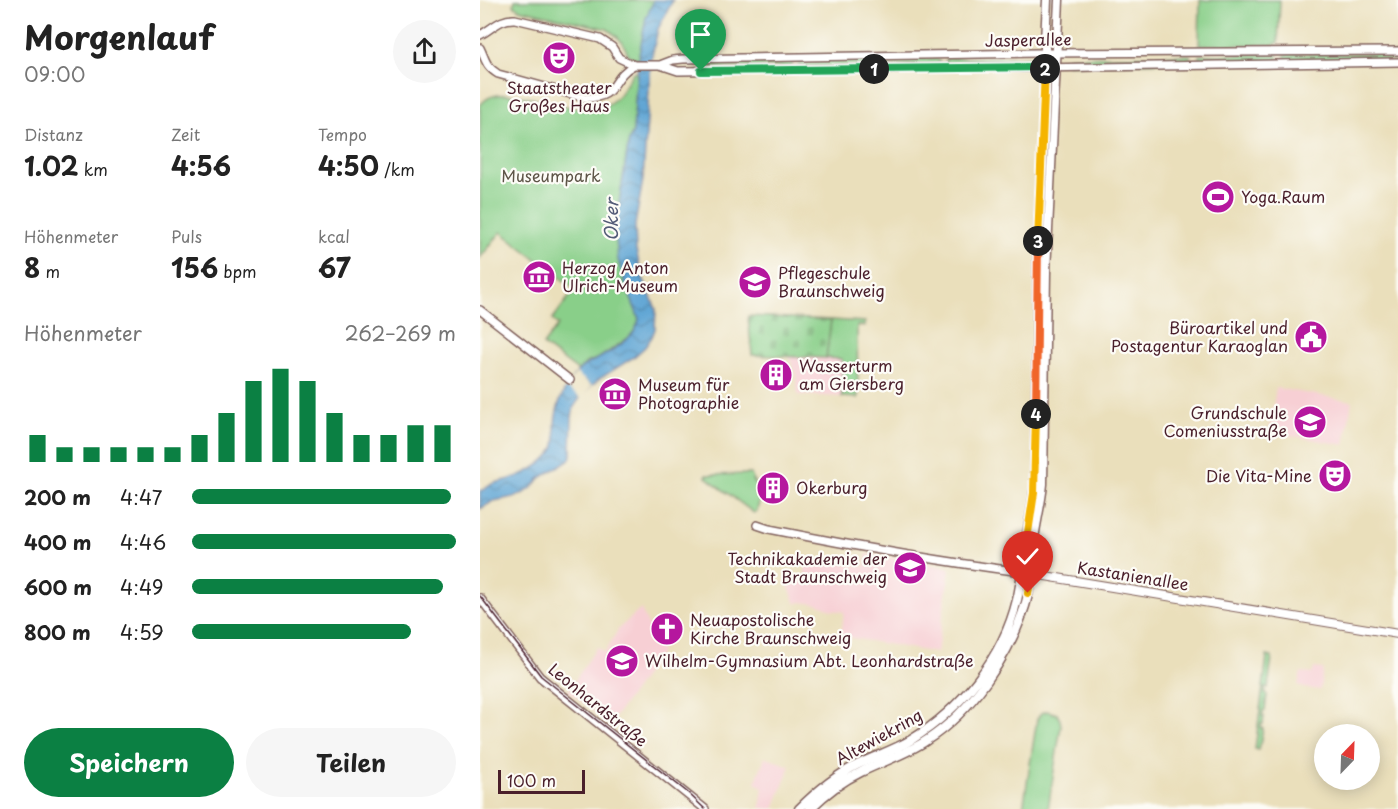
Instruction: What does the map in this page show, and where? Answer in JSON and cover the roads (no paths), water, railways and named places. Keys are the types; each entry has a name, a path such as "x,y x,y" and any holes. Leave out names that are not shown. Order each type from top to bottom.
{"main road":[{"name":"Altewiekring","path":"799,809 822,787 841,774 908,742 956,705 974,684 998,649 1014,610 1019,592 1035,483 1038,250 1047,0"},
{"name":"Altewiekring","path":"810,809 829,792 852,777 928,740 968,704 1004,655 1023,611 1032,573 1033,548 1043,484 1046,272 1059,0"},
{"name":"Kastanienallee","path":"1022,572 1398,634"}],"street":[{"name":"Jasperallee","path":"484,33 494,24 515,19 600,39 612,47 619,58 634,65 660,65 678,59 703,58 1398,51"},
{"path":"481,50 489,67 500,75 585,98 596,98 606,94 615,86 626,69 634,65"},
{"path":"1195,52 1195,65"},
{"path":"1281,52 1281,63"},
{"path":"941,68 942,55"},
{"path":"795,57 795,70"},
{"path":"701,71 703,58"},
{"name":"Jasperallee","path":"660,65 673,71 701,71 1398,62"},
{"path":"480,310 570,380"},
{"name":"Kastanienallee","path":"757,525 881,550 1022,572"},
{"name":"Leonhardstraße","path":"480,598 540,677 705,809"},
{"name":"Leonhardstraße","path":"688,795 696,809"}],"water":[{"path":"654,0 673,0 658,29 651,60 643,180 635,225 636,250 641,273 656,309 655,329 645,347 634,357 599,379 581,396 574,407 572,417 570,459 540,478 526,492 494,501 480,509 480,491 492,484 527,472 552,452 556,443 557,410 569,383 583,366 607,354 630,337 637,325 639,319 618,260 615,229 629,140 633,132 638,60 646,17"}],"tram line":[{"path":"480,596 541,676 687,792 705,809"}],"place":[{"name":"Staatstheater Großes Haus","path":"559,58"},
{"name":"Yoga.Raum","path":"1218,197"},
{"name":"Herzog Anton Ulrich-Museum","path":"539,277"},
{"name":"Pflegeschule Braunschweig","path":"755,282"},
{"name":"Büroartikel und Postagentur Karaoglan","path":"1311,337"},
{"name":"Wasserturm am Giersberg","path":"776,375"},
{"name":"Museum für Photographie","path":"615,394"},
{"name":"Grundschule Comeniusstraße","path":"1310,422"},
{"name":"Die Vita-Mine","path":"1335,476"},
{"name":"Okerburg","path":"773,488"},
{"name":"Technikakademie der Stadt Braunschweig","path":"910,568"},
{"name":"Neuapostolische Kirche Braunschweig","path":"667,629"},
{"name":"Wilhelm-Gymnasium Abt. Leonhardstraße","path":"622,661"}],"park label":[{"name":"Museumpark","path":"551,176"}],"water label":[{"name":"Oker","path":"612,220"}]}
